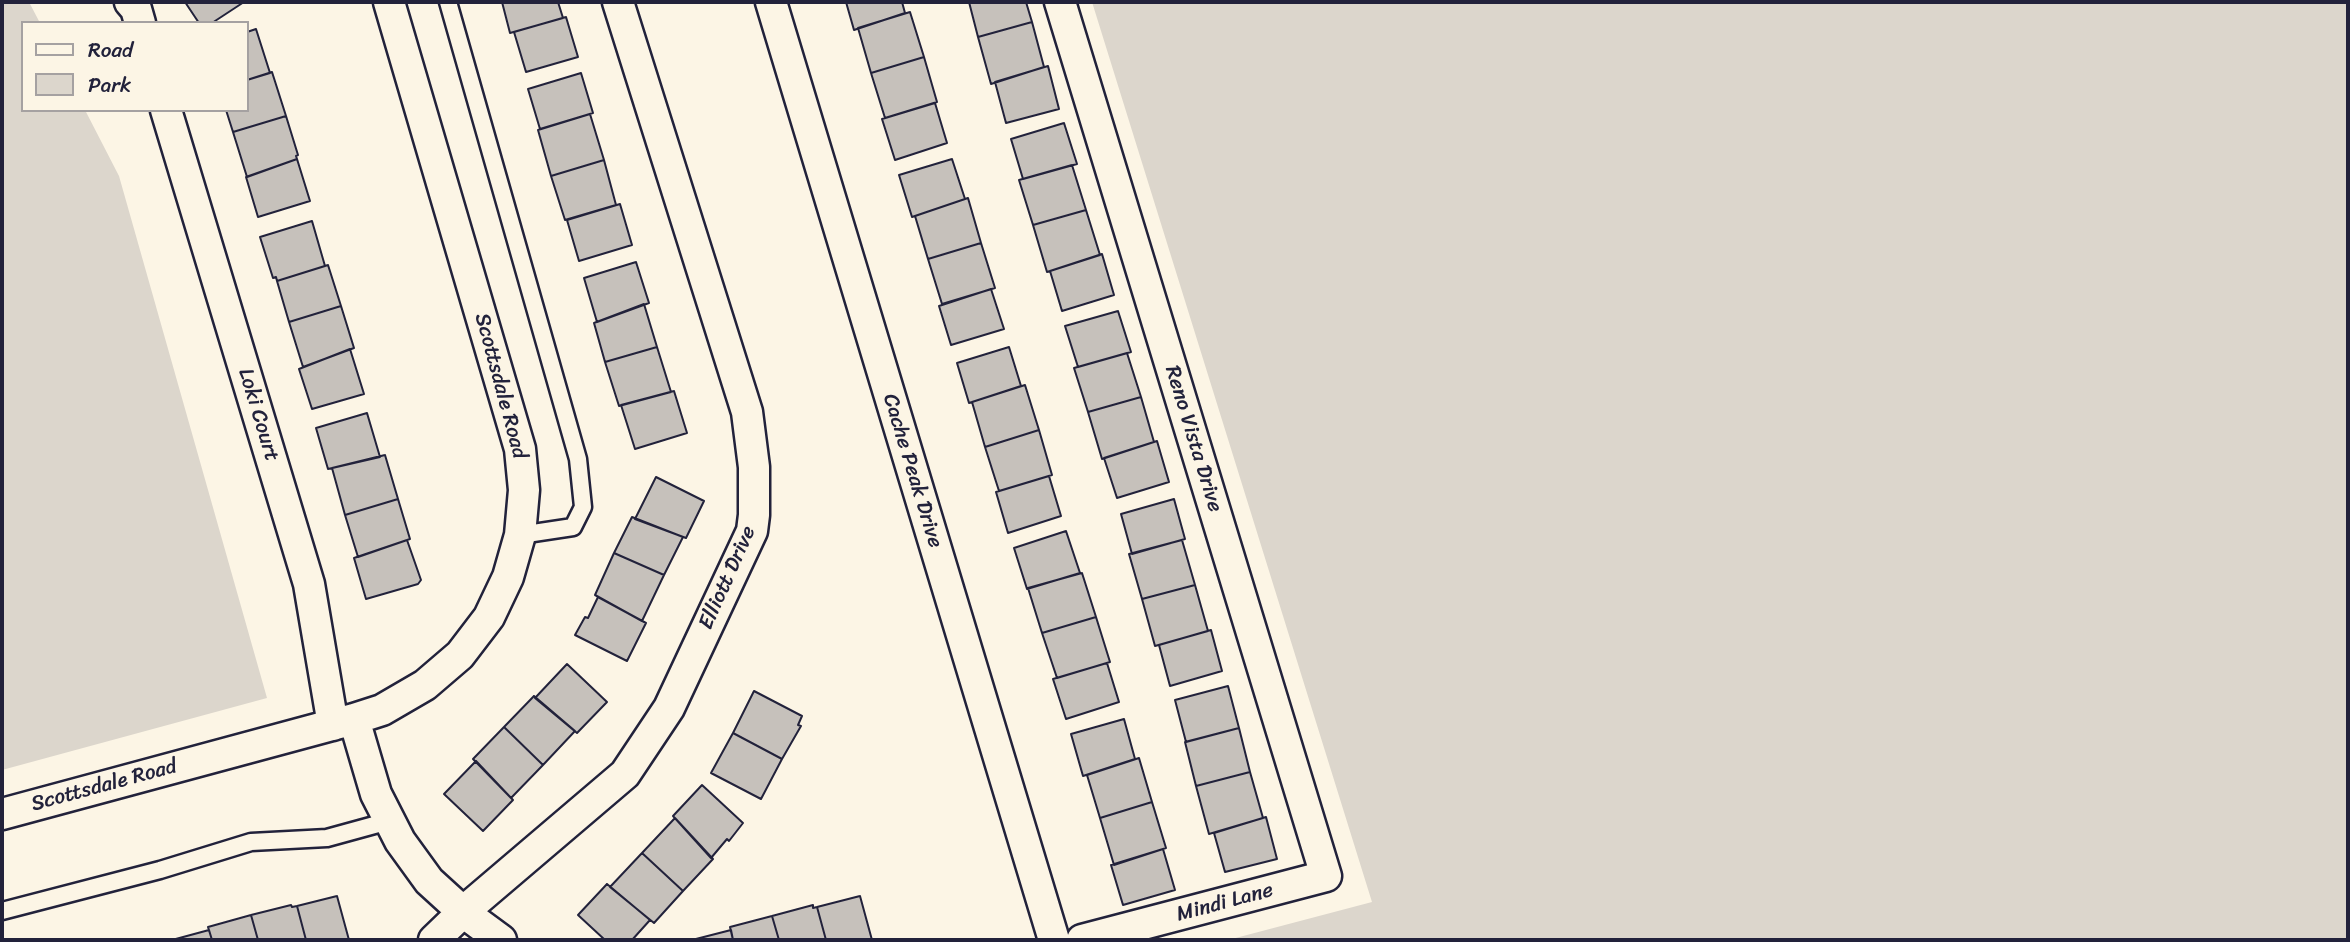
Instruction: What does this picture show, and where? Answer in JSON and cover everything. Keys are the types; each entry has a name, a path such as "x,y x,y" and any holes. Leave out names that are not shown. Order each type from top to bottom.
{"street":[{"path":"130,2 136,9 139,21"},
{"name":"Scottsdale Road","path":"2,814 382,710 425,685 460,655 489,617 508,577 520,535 524,490 520,449 389,2"},
{"name":"Elliott Drive","path":"435,940 463,912 625,774 669,708 752,531 754,467 747,412 618,2"},
{"name":"Cache Peak Drive","path":"771,2 1054,940"},
{"name":"Reno Vista Drive","path":"1060,2 1326,876"},
{"name":"Loki Court","path":"167,112 309,584 344,722 400,841 429,881 463,912 501,940"},
{"name":"Mindi Lane","path":"1082,940 1326,876"}],"lane":[{"path":"448,2 578,459 583,507 573,527 520,535"},
{"path":"2,911 160,870 251,842 327,838 389,821"}],"green space":[{"path":"2,2 29,2 39,21 21,21 21,112 86,112 119,176 267,698 2,770"},
{"path":"1092,2 2348,2 2348,940 1228,940 1372,902"}],"building":[{"path":"185,2 244,2 215,21 198,21"},
{"path":"502,2 558,2 563,18 510,33"},
{"path":"846,2 902,2 905,13 854,30"},
{"path":"969,2 1026,2 1032,22 978,37"},
{"path":"910,12 924,57 871,73 858,28"},
{"path":"566,17 578,57 526,72 514,32"},
{"path":"1032,22 1044,67 991,84 978,37"},
{"path":"256,29 270,73 248,80 248,32"},
{"path":"924,57 937,102 885,118 871,73"},
{"path":"1048,66 1059,109 1006,123 995,82"},
{"path":"272,72 286,116 233,132 227,112 248,112 248,80"},
{"path":"581,73 593,113 540,129 528,89"},
{"path":"935,103 947,143 895,160 882,119"},
{"path":"590,114 604,160 551,176 538,130"},
{"path":"286,116 297,159 247,177 233,132"},
{"path":"1064,123 1077,164 1023,179 1011,139"},
{"path":"297,159 310,201 258,217 246,177"},
{"path":"952,159 965,199 912,217 899,175"},
{"path":"604,160 616,205 565,220 551,176"},
{"path":"1072,165 1086,210 1033,225 1019,180"},
{"path":"968,198 981,243 928,259 915,216"},
{"path":"620,204 632,245 579,261 567,220"},
{"path":"1086,210 1100,255 1047,272 1033,225"},
{"path":"312,221 325,266 277,281 276,277 273,278 260,237"},
{"path":"981,243 995,288 942,304 928,259"},
{"path":"1102,254 1114,295 1062,311 1050,271"},
{"path":"636,262 649,303 597,322 584,278"},
{"path":"328,265 341,306 289,322 277,281"},
{"path":"991,289 1004,329 951,345 939,306"},
{"path":"644,304 657,347 605,362 594,323"},
{"path":"341,306 354,348 303,367 289,322"},
{"path":"1118,311 1131,352 1078,367 1065,326"},
{"path":"657,347 671,392 619,406 605,362"},
{"path":"1009,347 1021,386 969,403 957,363"},
{"path":"350,349 364,394 312,409 299,369"},
{"path":"1127,353 1141,397 1088,412 1074,368"},
{"path":"1025,385 1039,430 985,447 972,402"},
{"path":"674,391 687,433 635,449 621,405"},
{"path":"1141,397 1154,442 1102,459 1088,412"},
{"path":"367,413 380,457 328,469 316,428"},
{"path":"1039,430 1052,475 999,491 985,447"},
{"path":"1157,441 1169,482 1117,498 1104,458"},
{"path":"385,455 398,499 345,515 332,468"},
{"path":"1049,476 1061,516 1008,533 996,492"},
{"path":"656,477 704,501 686,538 635,519"},
{"path":"398,499 410,539 358,557 345,515"},
{"path":"1174,499 1185,539 1132,554 1121,514"},
{"path":"632,517 683,537 664,575 614,553"},
{"path":"1066,531 1080,573 1027,589 1014,548"},
{"path":"407,540 421,580 418,584 366,599 354,558"},
{"path":"1182,540 1195,585 1142,599 1129,554"},
{"path":"614,553 664,575 642,621 595,595"},
{"path":"1082,573 1096,617 1042,633 1028,588"},
{"path":"1195,585 1208,631 1155,646 1142,599"},
{"path":"598,597 646,623 627,661 575,635 585,617 588,618"},
{"path":"1096,617 1110,662 1057,678 1042,633"},
{"path":"1211,630 1222,671 1170,686 1159,645"},
{"path":"1107,663 1119,702 1066,719 1053,679"},
{"path":"567,664 607,702 577,733 535,698"},
{"path":"1228,686 1239,728 1186,742 1175,700"},
{"path":"754,691 802,716 798,725 801,726 782,759 733,733"},
{"path":"534,696 575,731 543,765 504,727"},
{"path":"1124,719 1135,759 1083,776 1071,734"},
{"path":"504,727 543,765 511,798 473,759"},
{"path":"1239,728 1250,772 1196,786 1185,742"},
{"path":"733,733 782,759 761,799 711,773"},
{"path":"1139,758 1152,802 1100,818 1087,775"},
{"path":"476,761 513,800 483,831 444,794"},
{"path":"1250,772 1263,818 1209,834 1196,786"},
{"path":"702,785 743,823 711,858 673,816"},
{"path":"1152,802 1166,848 1114,865 1100,818"},
{"path":"1266,817 1277,859 1225,872 1214,833"},
{"path":"675,818 713,859 683,891 642,853"},
{"path":"1163,849 1175,890 1123,905 1111,865"},
{"path":"642,853 683,891 654,923 610,887"},
{"path":"607,884 650,920 632,940 605,940 578,915"},
{"path":"337,896 349,940 306,940 297,906"},
{"path":"860,896 872,940 826,940 817,907"},
{"path":"291,905 297,906 306,940 258,940 251,915"},
{"path":"813,905 813,908 817,907 826,940 779,940 772,916"},
{"path":"251,915 258,940 212,940 208,927"},
{"path":"772,916 779,940 733,940 730,927"},
{"path":"209,930 212,940 172,940"},
{"path":"731,930 733,940 692,940"}]}
